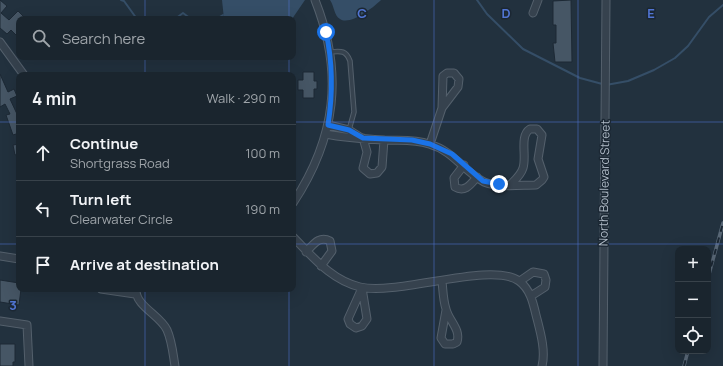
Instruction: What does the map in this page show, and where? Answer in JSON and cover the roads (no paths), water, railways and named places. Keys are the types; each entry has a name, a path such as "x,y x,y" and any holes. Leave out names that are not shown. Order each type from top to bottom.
{"street":[{"path":"296,197 314,166 326,134 333,89 330,52 326,32 316,0"},
{"path":"533,12 538,0"},
{"name":"North Boulevard Street","path":"603,366 606,0"},
{"path":"0,42 22,72"},
{"path":"430,144 442,108"},
{"path":"328,125 349,130 362,138 367,152 363,168 370,174 377,173 382,167 384,140"},
{"path":"326,134 348,138 412,140 430,144 443,148 477,177 490,184 510,185 536,185 544,177 539,164 538,153 542,135 538,129 530,128 526,134 524,166 519,176 510,185"},
{"path":"464,165 454,178 456,187 459,189 465,189 477,177"},
{"path":"306,252 319,240 324,239 330,241 332,251 321,266"},
{"path":"296,240 321,266 340,280 362,288 390,287 496,274 509,276 520,282 531,296 542,345 542,366"},
{"path":"0,256 16,259"},
{"path":"520,282 534,272 544,274 546,280 545,287 531,296"},
{"path":"442,281 446,310"},
{"path":"362,288 367,319 362,326 356,328 350,324 348,319 362,288"},
{"path":"137,292 167,329 175,366"},
{"path":"0,321 27,325 29,366"}],"lane":[{"path":"330,52 344,51 350,61 354,112 349,130"}],"water":[{"path":"222,0 305,0 294,16 224,16"},
{"path":"330,0 381,0 362,15 350,20 344,20 338,18"}],"waterway":[{"path":"121,0 124,1 135,16"},
{"path":"477,0 487,14 523,49 580,78 606,85 628,81 654,70 675,58 688,46 709,17 723,5"},
{"path":"179,16 183,13 187,16"}],"railway":[{"path":"711,267 723,223"},
{"path":"684,366 687,354"}]}
